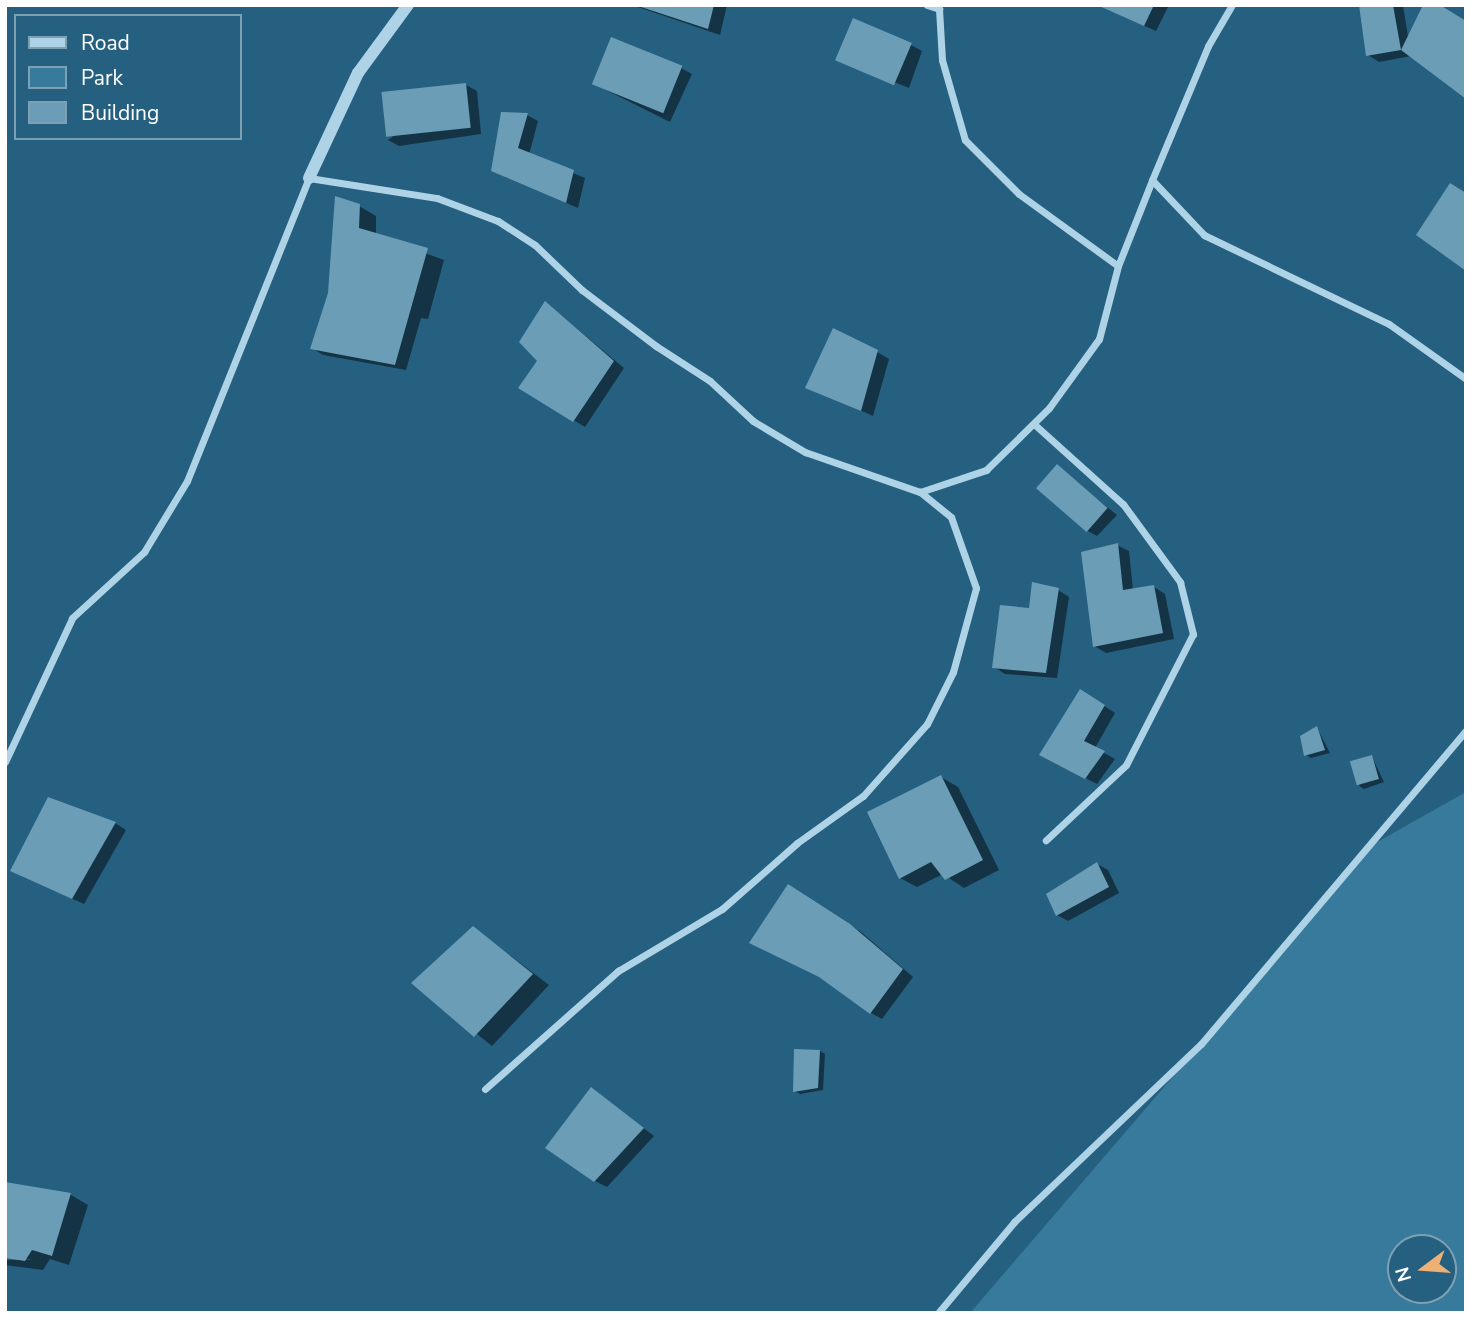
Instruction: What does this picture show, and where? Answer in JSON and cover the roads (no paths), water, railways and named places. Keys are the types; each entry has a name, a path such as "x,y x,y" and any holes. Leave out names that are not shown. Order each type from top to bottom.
{"street":[{"path":"5,762 72,618 144,552 187,481 309,178 358,73 408,5"},
{"path":"927,5 939,9 943,60 965,140 1020,194 1118,266"},
{"path":"920,492 986,470 1034,424 1099,338 1118,266 1152,180 1208,46 1232,5"},
{"path":"309,178 437,198 499,221 656,346 710,381 753,421 805,452 920,492 951,517 976,588 953,672 927,724 863,796 797,843 722,909 618,971 485,1089"},
{"path":"1152,180 1204,235 1389,324 1466,379"},
{"path":"1034,424 1123,504 1180,582 1193,634 1126,765 1046,840"},
{"path":"938,1313 1014,1222 1201,1044 1466,730"}]}
